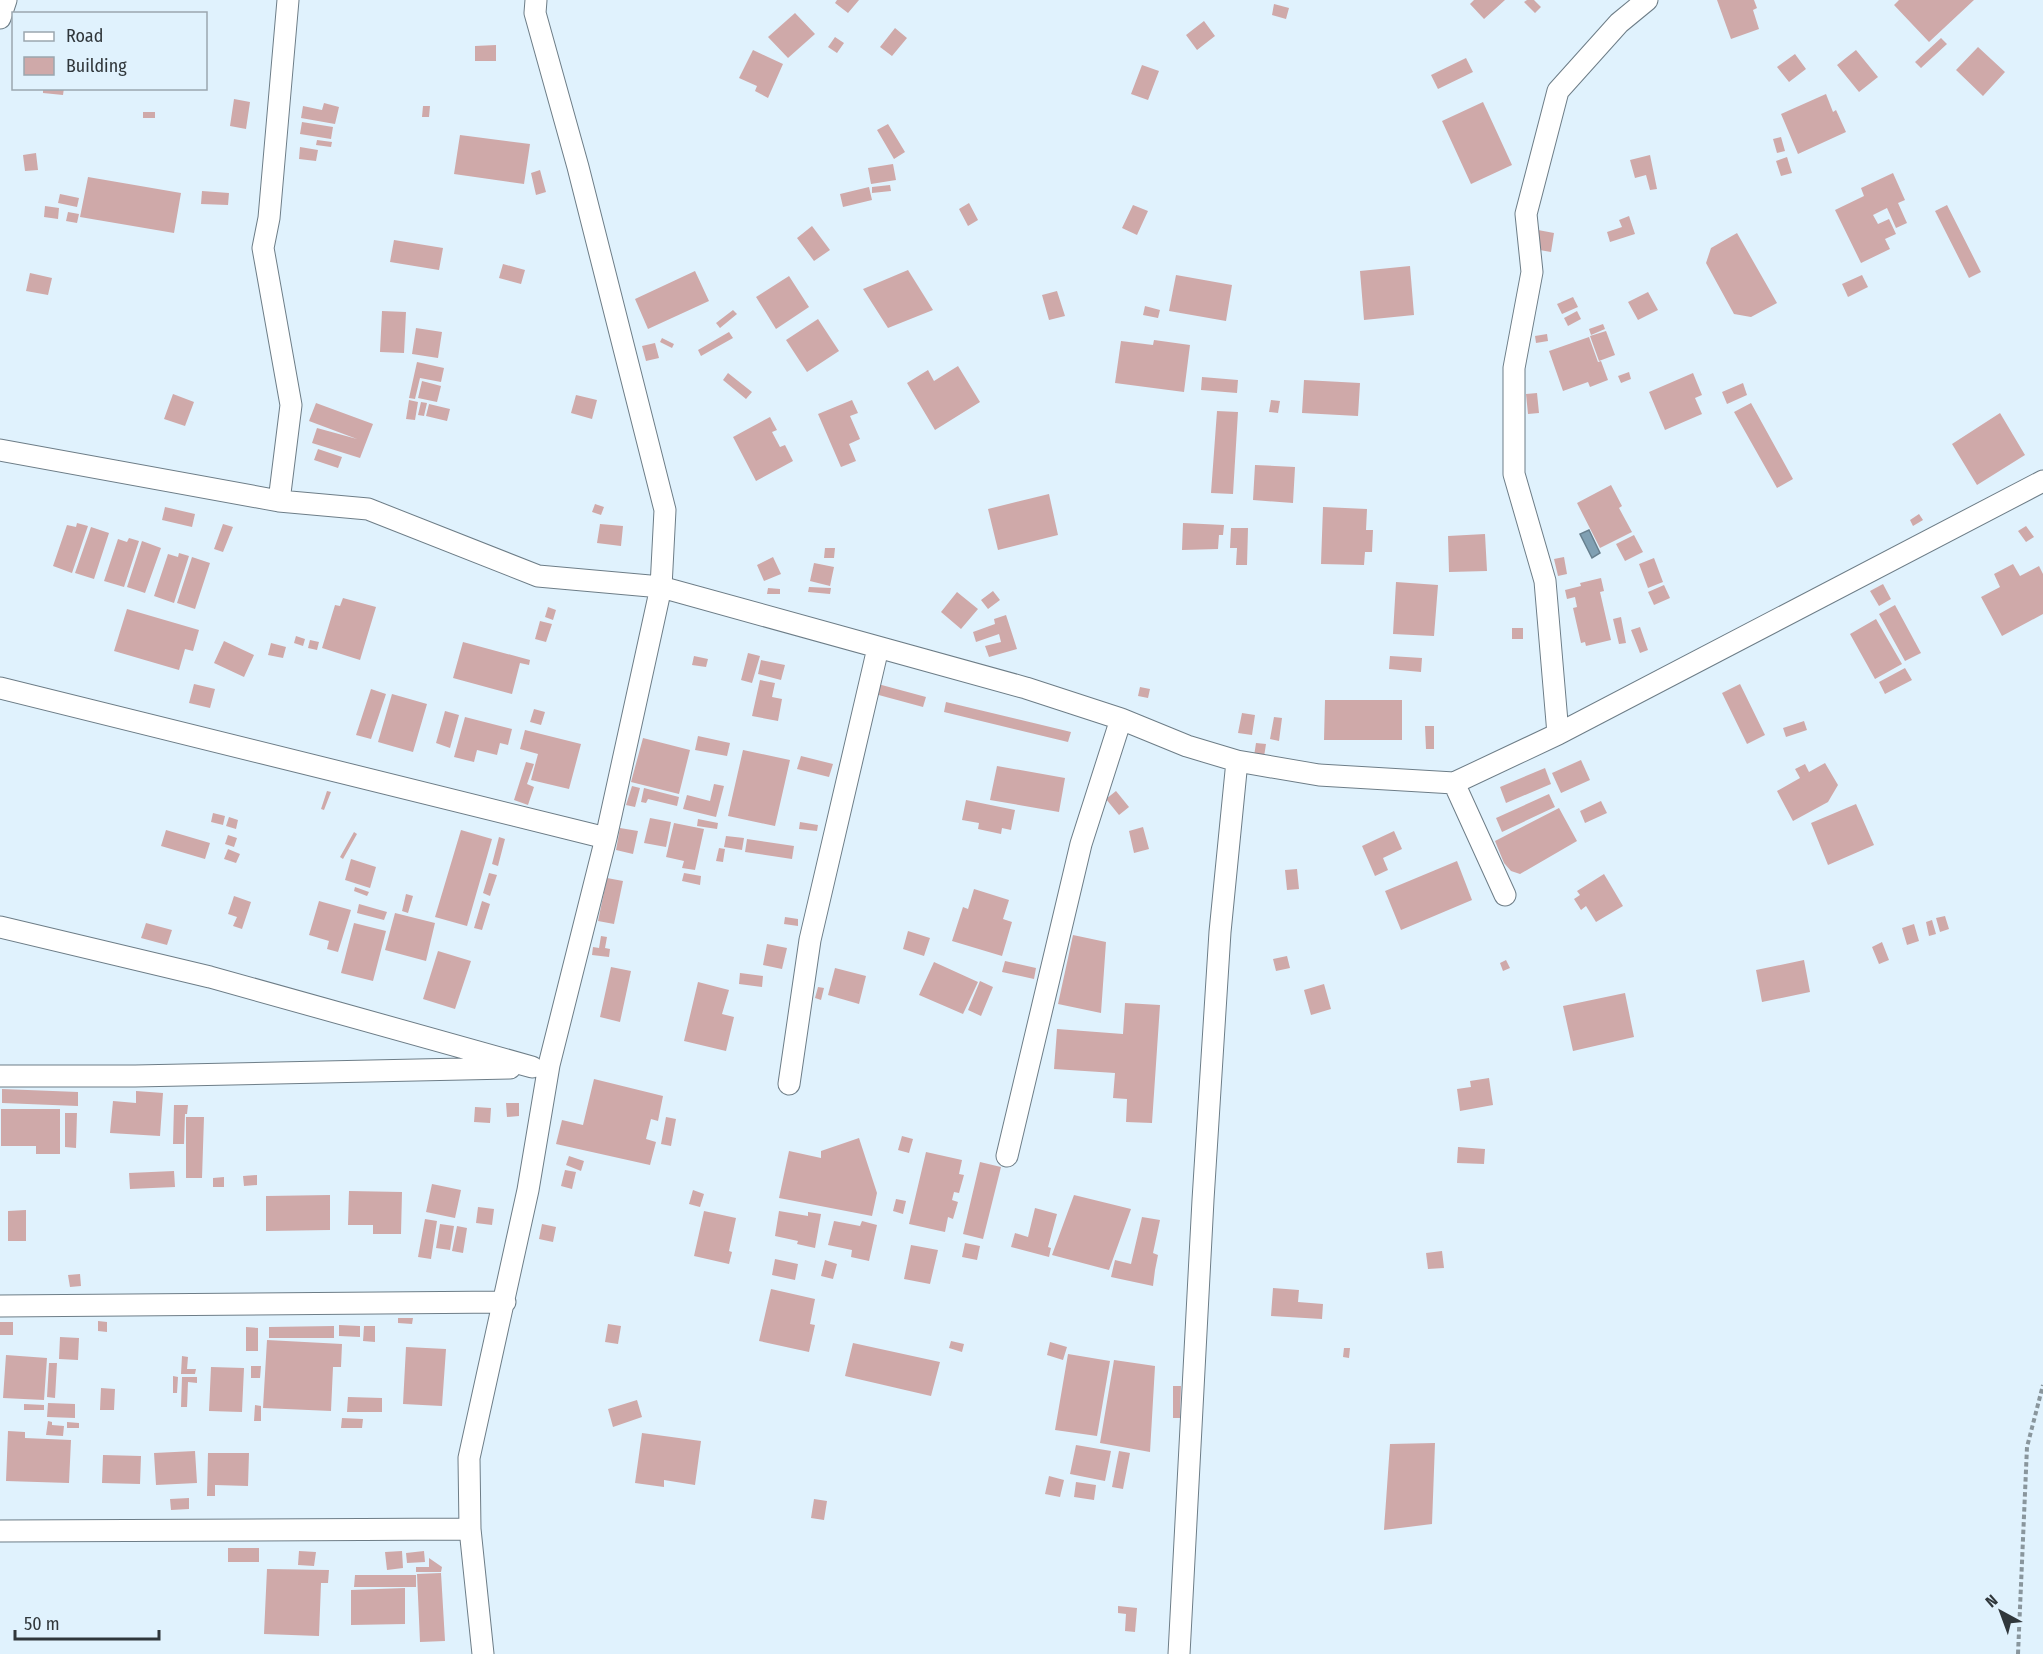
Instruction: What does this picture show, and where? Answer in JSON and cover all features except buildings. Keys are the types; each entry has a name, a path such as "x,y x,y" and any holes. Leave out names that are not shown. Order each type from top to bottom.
{"street":[{"path":"0,18 6,0"},
{"path":"279,501 291,405 263,249 269,218 288,0"},
{"path":"483,1654 470,1529 469,1458 528,1190 541,1066 606,838 661,587 665,510 578,167 536,13 536,0"},
{"path":"1558,734 1545,581 1514,474 1514,368 1532,272 1526,214 1558,91 1619,23 1647,0"},
{"path":"0,450 279,501 368,509 538,576 661,587 1026,688 1121,719 1187,746 1237,761 1319,775 1454,783 1558,734 2043,482"},
{"path":"789,1084 810,940 878,648"},
{"path":"0,688 606,838"},
{"path":"1006,1156 1081,844 1121,719"},
{"path":"1179,1654 1220,932 1237,761"},
{"path":"1454,783 1505,895"},
{"path":"0,927 210,977 541,1066"},
{"path":"0,1076 135,1076 541,1066"},
{"path":"0,1306 505,1302"},
{"path":"0,1531 470,1529"}],"path":[{"path":"2018,1654 2027,1447 2043,1385"}],"water":[{"path":"1589,530 1600,553 1592,558 1580,534"}]}
